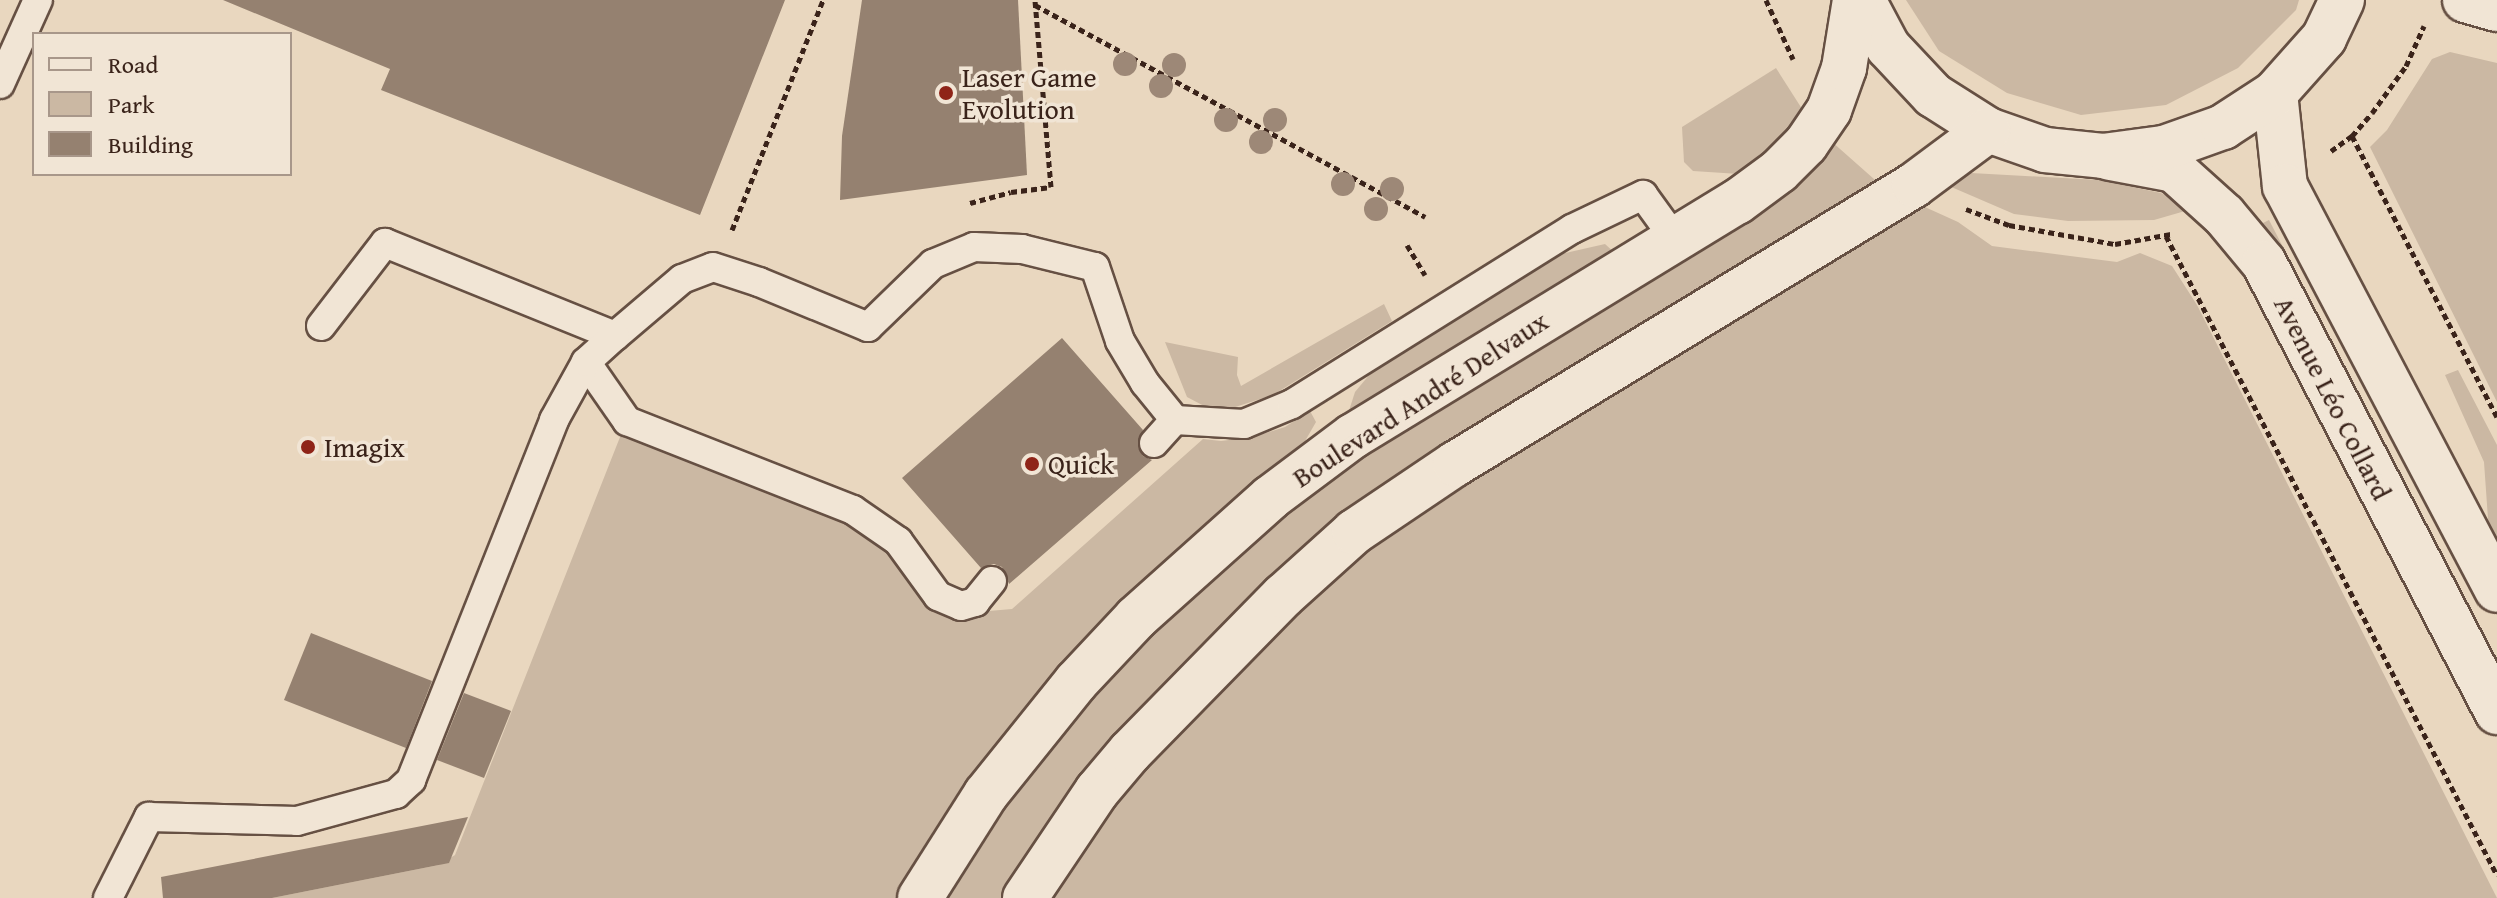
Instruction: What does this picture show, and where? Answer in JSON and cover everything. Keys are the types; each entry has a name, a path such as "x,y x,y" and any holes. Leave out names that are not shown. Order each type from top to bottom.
{"street":[{"name":"Boulevard André Delvaux","path":"920,898 986,794 1076,682 1197,559 1270,498 1353,436 1675,239 1779,171 1806,144 1829,110 1844,68 1855,0"},
{"path":"1863,0 1888,47 1933,95 1988,130 2045,150 2103,156 2164,148 2223,127 2275,93 2324,38 2342,0"},
{"path":"2465,0 2497,9"},
{"name":"Avenue Léo Collard","path":"2275,93 2285,186 2497,590"},
{"path":"1025,898 1097,791 1130,752 1283,596 1354,532 1455,464 1914,185 1988,130"},
{"name":"Avenue Léo Collard","path":"2103,156 2174,170 2224,215 2264,263 2497,712"}],"lane":[{"path":"0,84 38,0"},
{"path":"108,898 149,817 297,821 396,794 411,780 554,420 586,362 682,279 713,267 759,282 868,327 933,264 974,247 1022,249 1095,267 1120,341 1145,383 1175,420 1244,424 1292,404 1572,229 1643,195 1675,239"},
{"path":"321,326 385,243 615,336"},
{"path":"586,362 627,421 853,510 898,541 938,596 961,606 975,602 992,581"},
{"path":"1154,443 1175,420"}],"path":[{"path":"745,235 730,229 823,0"},
{"path":"960,207 1011,192 1051,187 1035,3"},
{"path":"1035,3 1425,217"},
{"path":"2352,136 2497,417"},
{"path":"2166,236 2497,875"}],"green space":[{"path":"1906,0 2299,0 2296,10 2238,68 2166,105 2081,115 2007,93 1939,51"},
{"path":"2450,52 2497,63 2497,402 2370,147 2387,130 2432,59"},
{"path":"1776,68 1804,112 1785,139 1739,174 1693,171 1684,162 1682,127"},
{"path":"1831,141 1883,187 1477,431 1006,898 938,898 1088,691 1278,509"},
{"path":"1971,173 2099,180 2161,193 2192,209 2154,220 2068,221 2014,214 1949,186"},
{"path":"1916,203 1958,222 1992,246 2117,262 2140,253 2172,266 2197,305 2497,898 1042,898 1146,752 1363,541"},
{"path":"2269,220 2497,660 2497,689 2255,227"},
{"path":"1605,244 1616,254 1346,420 1355,392 1375,368 1392,356 1561,254"},
{"path":"1384,304 1392,321 1273,395 1229,409 1206,407 1187,397 1165,342 1238,357 1237,375 1241,386"},
{"path":"2458,370 2497,445 2497,549 2489,533 2484,462 2445,375"},
{"path":"1310,411 1316,422 1293,462 903,898 272,898 439,865 455,855 622,432 862,525 935,605 966,613 1012,609 1203,439 1221,441 1253,437 1285,427"}],"building":[{"path":"223,0 785,0 700,215 381,90 390,69"},
{"path":"862,0 1018,0 1027,175 840,200 842,136"},
{"name":"Quick","path":"1062,338 1143,430 1138,447 1143,456 1152,460 1009,584 1002,567 994,564 981,568 902,478"},
{"path":"311,633 432,681 406,748 284,700"},
{"path":"464,693 511,711 484,778 437,760"},
{"path":"468,817 449,863 272,898 163,898 161,877"}],"place":[{"name":"Laser Game Evolution","path":"946,93"},
{"name":"Imagix","path":"308,447"},
{"name":"Quick","path":"1032,464"}]}
